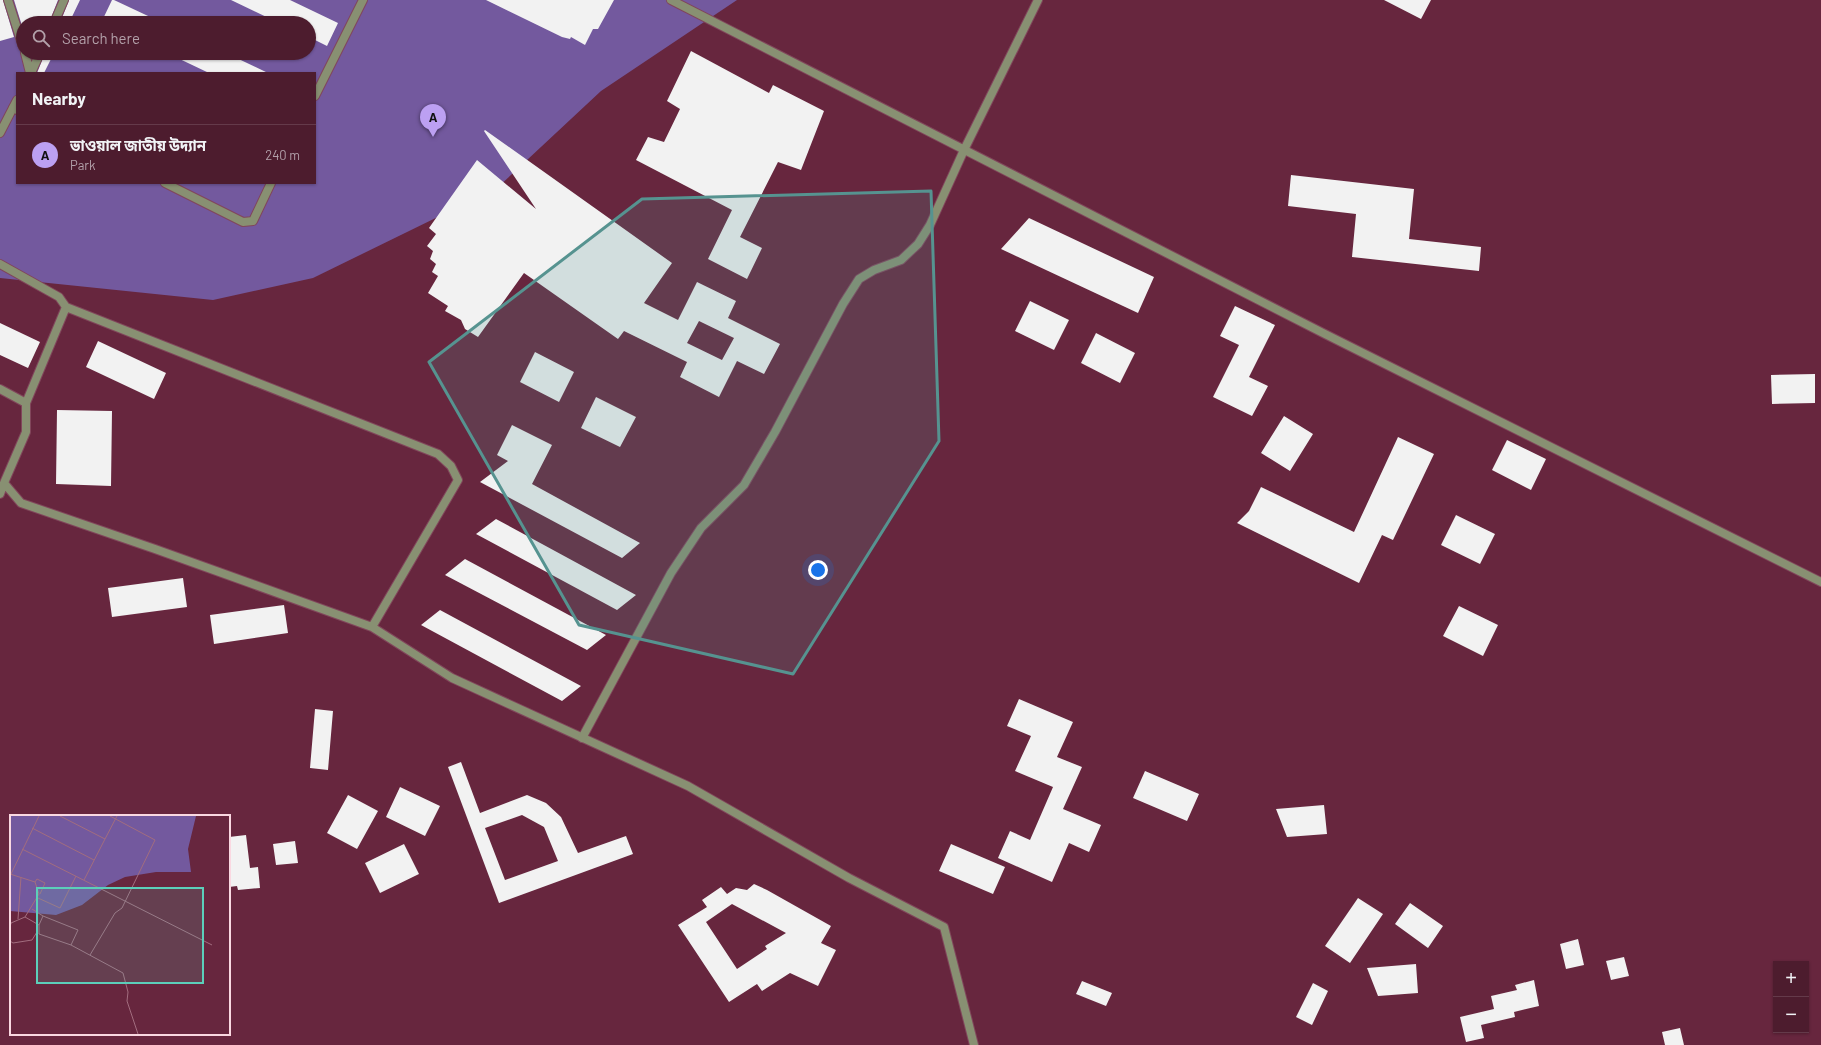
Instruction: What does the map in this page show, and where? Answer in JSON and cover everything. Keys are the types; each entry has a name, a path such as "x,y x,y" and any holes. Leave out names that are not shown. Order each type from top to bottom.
{"street":[{"path":"8,0 16,25"},
{"path":"57,16 64,0"},
{"path":"316,94 363,0"},
{"path":"671,0 1332,338 1821,582"},
{"path":"582,738 671,572 701,528 744,485 775,432 843,304 859,279 874,270 901,260 918,244 930,225 964,150 1038,0"},
{"path":"27,60 30,72"},
{"path":"30,72 36,60"},
{"path":"0,133 16,106"},
{"path":"167,184 243,222 253,221 271,184"},
{"path":"0,264 59,298 66,306 438,454 451,466 458,480 372,627"},
{"path":"0,494 26,432 26,402 66,306"},
{"path":"0,389 26,402"},
{"path":"4,483 21,503 155,549 372,627 452,678 688,786 849,878 944,927 974,1045"}],"highlighted area":[{"path":"931,191 939,441 793,674 579,625 429,362 642,199"}],"shaded area":[{"path":"0,0 737,0 601,91 497,188 313,278 213,300 0,278"}],"building":[{"path":"0,0 3,0 14,37 0,41"},
{"path":"14,0 58,0 52,16 19,16"},
{"path":"69,0 80,0 72,16 63,16"},
{"path":"112,0 114,0 148,16 104,16"},
{"path":"231,0 290,0 338,23 327,46 316,40 316,16 264,16"},
{"path":"486,0 614,0 598,29 593,29 585,45 571,37 570,39 562,37"},
{"path":"1384,0 1431,0 1421,19"},
{"path":"691,51 769,93 773,85 824,111 801,170 778,162 740,237 762,248 747,279 708,259 732,210 636,160 648,137 664,142 680,109 667,101"},
{"path":"42,60 50,60 44,72 37,72"},
{"path":"182,60 241,60 266,72 207,72"},
{"path":"485,130 672,263 644,303 678,320 697,282 736,301 728,318 780,344 764,374 737,361 719,397 680,377 687,362 624,331 618,339 524,273 478,337 465,329 461,320 445,311 448,306 428,293 438,276 432,272 436,264 430,259 433,251 427,246 436,234 429,228 477,160 536,209 484,131","holes":["699,321 734,338 722,360 687,343"]},
{"path":"1291,175 1414,189 1409,239 1481,247 1479,271 1352,257 1356,214 1288,206"},
{"path":"1029,218 1154,277 1138,313 1001,249"},
{"path":"1030,301 1069,320 1054,350 1015,331"},
{"path":"1235,306 1275,325 1249,377 1268,386 1252,416 1213,397 1239,345 1220,336"},
{"path":"0,323 40,342 28,368 0,355"},
{"path":"1096,333 1135,353 1120,383 1081,363"},
{"path":"98,341 166,373 154,399 86,367"},
{"path":"535,352 574,372 559,402 520,382"},
{"path":"1815,374 1815,403 1772,404 1771,375"},
{"path":"596,397 636,417 620,447 581,428"},
{"path":"57,410 112,411 111,486 56,484"},
{"path":"1284,416 1313,434 1290,471 1261,453"},
{"path":"512,425 552,445 532,484 640,543 622,558 480,482 508,461 497,455"},
{"path":"1398,437 1434,454 1393,540 1382,535 1359,583 1237,523 1249,511 1261,487 1354,532"},
{"path":"1507,440 1546,459 1531,490 1492,470"},
{"path":"1456,515 1495,534 1480,564 1441,545"},
{"path":"496,519 636,595 617,610 476,534"},
{"path":"465,559 606,635 587,650 445,575"},
{"path":"183,578 187,607 112,617 108,588"},
{"path":"284,605 288,633 214,644 210,615"},
{"path":"1459,606 1498,625 1483,656 1443,636"},
{"path":"440,610 581,686 562,701 421,625"},
{"path":"1019,699 1073,722 1057,757 1082,767 1063,809 1101,825 1089,852 1069,843 1052,882 998,858 1010,831 1030,840 1053,787 1015,771 1031,736 1007,726"},
{"path":"315,709 333,711 328,770 310,768"},
{"path":"461,762 480,813 527,795 546,803 561,817 578,853 626,836 633,854 499,903 448,767","holes":["522,815 544,827 558,861 505,880 485,828"]},
{"path":"1145,771 1199,794 1187,821 1133,798"},
{"path":"400,787 440,806 425,836 386,817"},
{"path":"348,795 378,811 357,849 327,833"},
{"path":"1324,805 1327,834 1287,837 1276,809"},
{"path":"246,835 250,868 258,867 260,888 238,890 237,886 230,887 230,837"},
{"path":"295,841 298,863 276,865 273,844"},
{"path":"404,844 419,874 380,893 365,863"},
{"path":"951,844 1005,867 993,894 939,871"},
{"path":"754,884 831,926 821,943 836,950 818,986 790,973 762,991 757,984 729,1002 678,925 707,907 702,900 721,887 727,894 736,888 747,890","holes":["732,904 786,933 765,946 767,949 737,969 706,922"]},
{"path":"1358,898 1383,914 1350,963 1325,946"},
{"path":"1410,903 1443,926 1428,948 1395,924"},
{"path":"1578,939 1584,965 1566,969 1560,944"},
{"path":"1624,957 1629,976 1611,980 1606,961"},
{"path":"1416,964 1418,993 1378,996 1367,968"},
{"path":"1534,980 1539,1006 1514,1012 1515,1017 1481,1025 1484,1038 1466,1042 1460,1017 1494,1009 1491,996 1517,990 1515,985"},
{"path":"1082,981 1112,993 1106,1006 1076,994"},
{"path":"1313,983 1328,991 1312,1025 1296,1017"},
{"path":"1680,1028 1684,1045 1665,1045 1662,1032"}],"place":[{"name":"ভাওয়াল জাতীয় উদ্যান","path":"433,137"}]}
